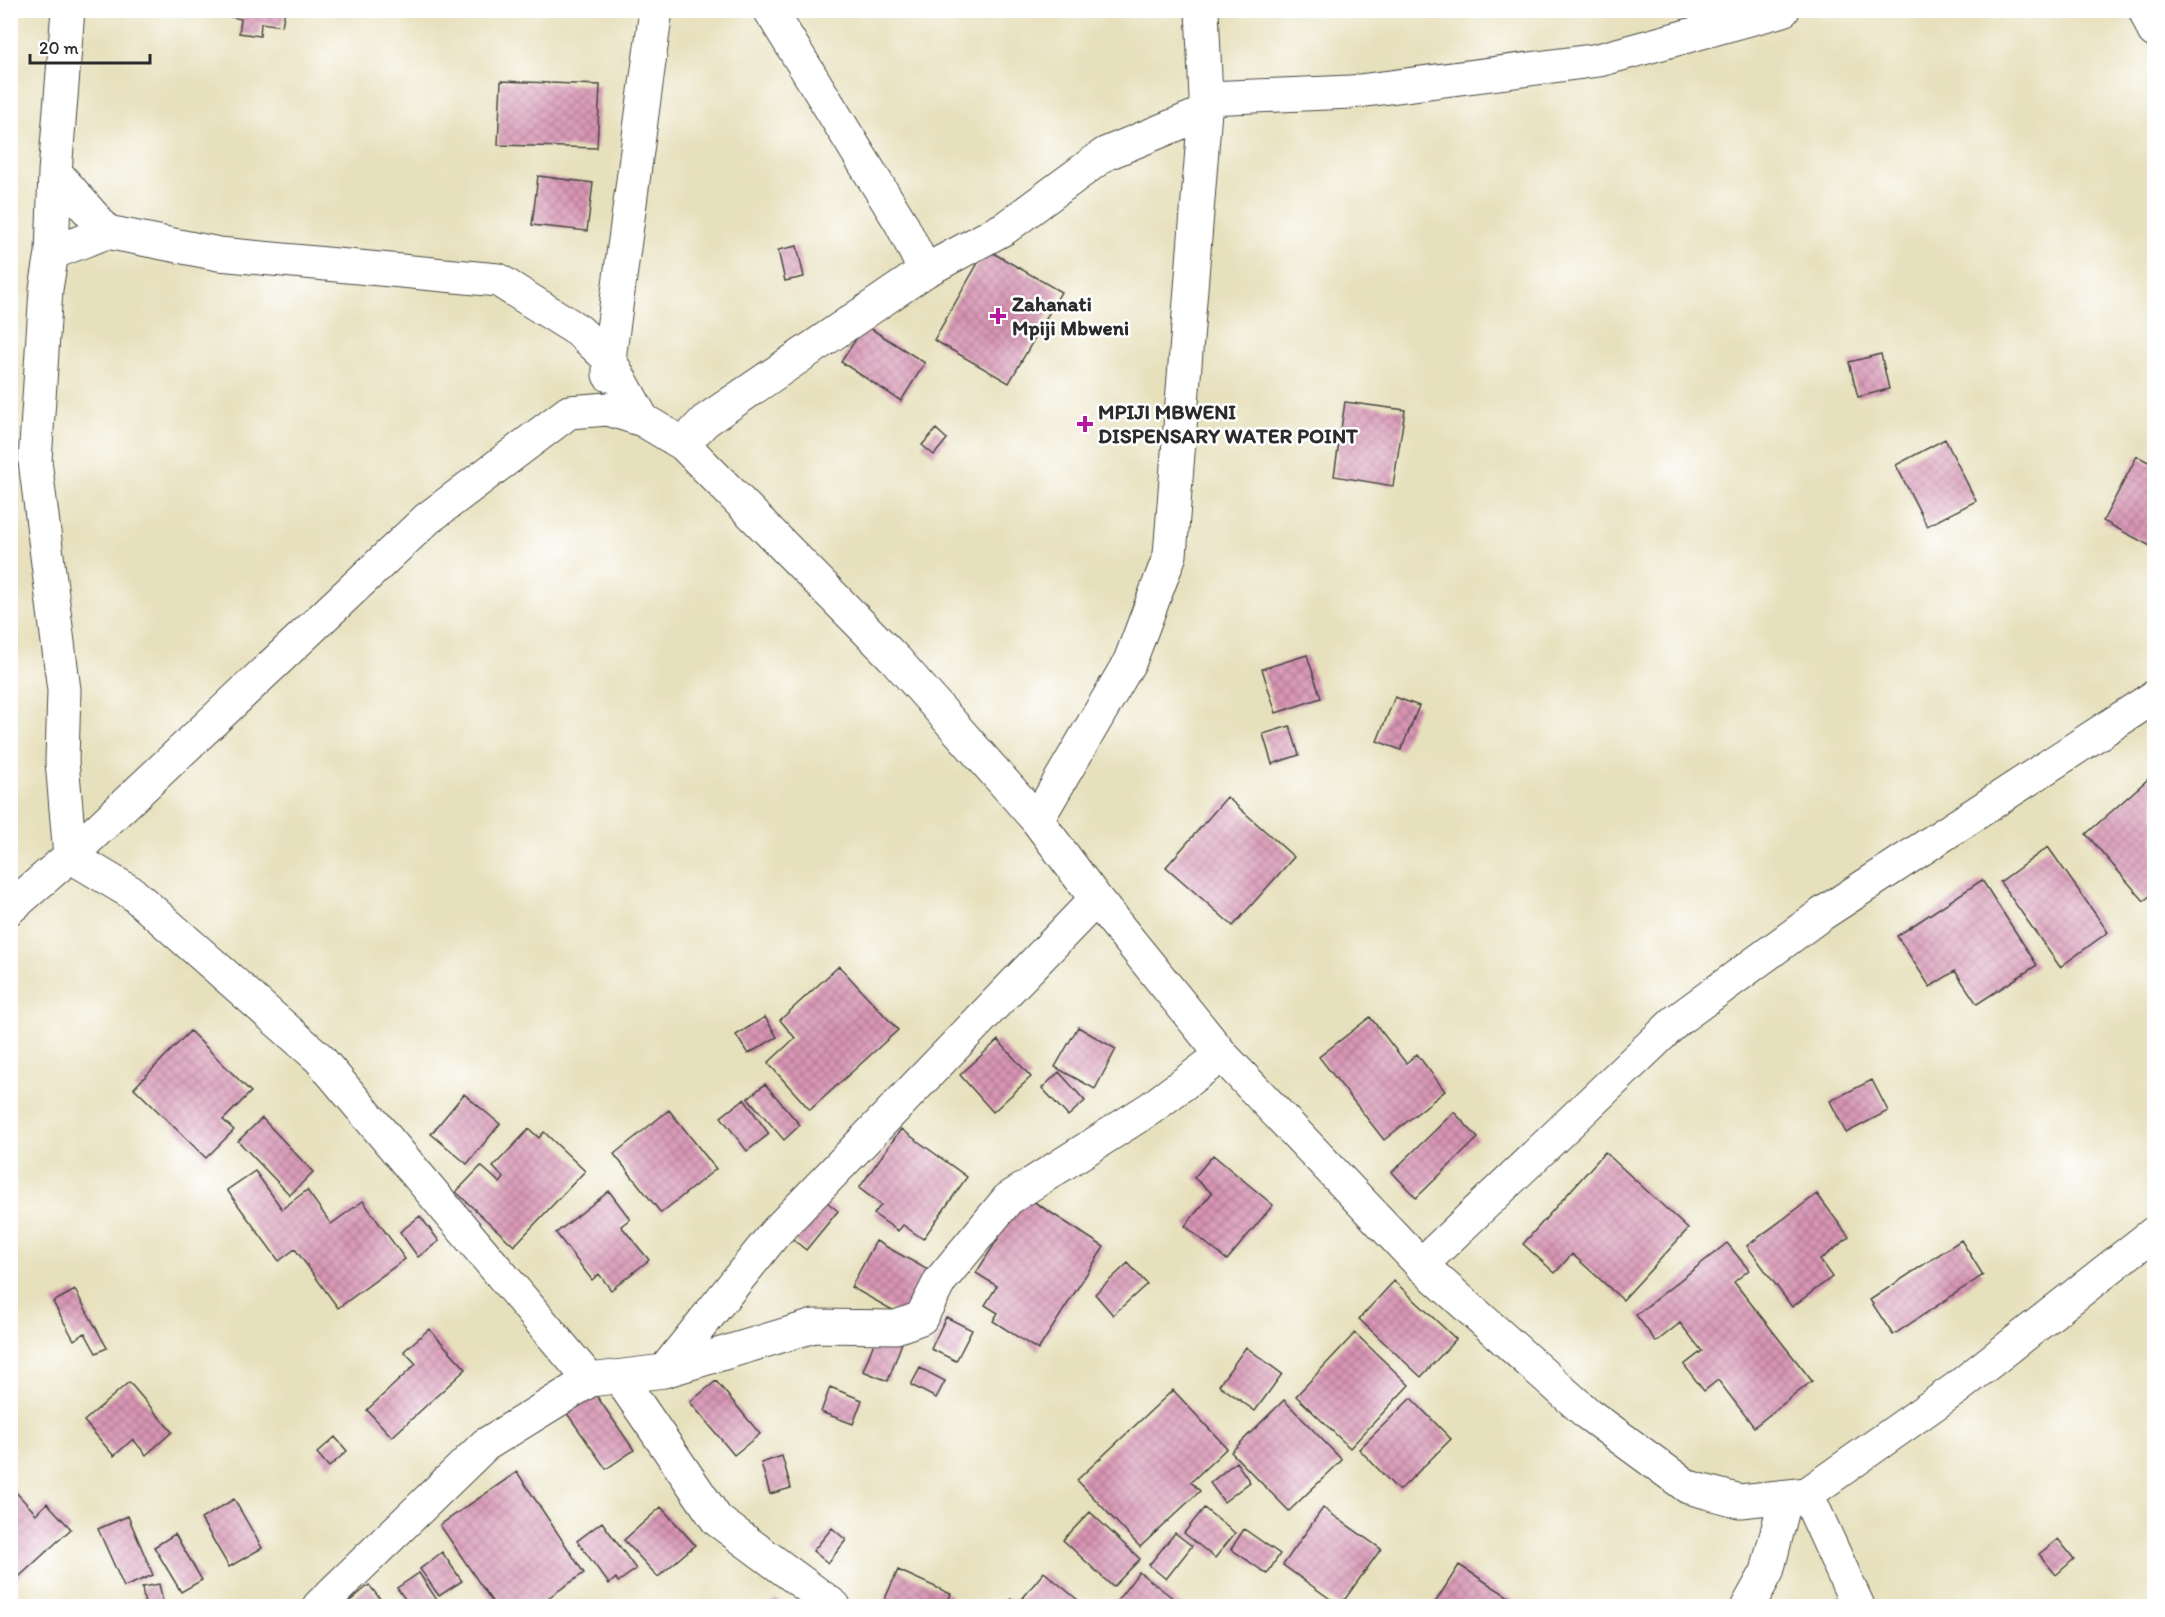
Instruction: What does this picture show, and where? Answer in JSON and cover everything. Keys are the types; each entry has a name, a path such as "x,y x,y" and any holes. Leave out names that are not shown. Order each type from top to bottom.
{"street":[{"path":"68,10 35,461 64,690 62,761 70,856"},
{"path":"608,409 609,359 656,10"},
{"path":"770,10 901,223 925,271"},
{"path":"1037,820 1130,662 1170,555 1205,106 1202,10"},
{"path":"683,444 705,421 925,271 1005,228 1105,154 1205,106 1351,92 1599,60 1783,10"},
{"path":"2145,10 2154,32"},
{"path":"55,172 107,232"},
{"path":"52,253 107,232 219,254 498,280 579,331 609,359 643,420"},
{"path":"10,908 70,856 428,519 569,412 608,409 643,420 683,444 896,660 1037,820 1096,899 1222,1055 1421,1265 1588,1414 1688,1487 1740,1501 1796,1496 1957,1388 2154,1233"},
{"path":"1421,1265 1676,1021 1822,914 2154,697"},
{"path":"70,856 132,893 319,1058 605,1378 717,1520 834,1606"},
{"path":"664,1371 775,1233 1096,899"},
{"path":"319,1606 485,1445 605,1378 664,1371 814,1326 896,1327 921,1318 940,1281 1008,1199 1151,1108 1222,1055"},
{"path":"1748,1606 1767,1572 1796,1496"},
{"path":"1796,1496 1858,1606"}],"building":[{"path":"214,10 285,10 282,26 261,23 260,36 239,33 241,19 213,13"},
{"path":"501,81 600,85 597,148 498,145"},
{"path":"538,176 593,183 587,231 532,225"},
{"path":"797,246 804,277 785,281 778,250"},
{"name":"Zahanati Mpiji Mbweni","path":"986,249 1061,292 1009,383 934,340"},
{"path":"865,325 925,363 901,401 841,362"},
{"path":"1881,354 1889,389 1858,397 1849,362"},
{"path":"1345,402 1405,410 1393,486 1334,476"},
{"path":"936,429 947,439 934,455 922,445"},
{"path":"1945,439 1976,501 1927,526 1896,465"},
{"path":"2137,456 2154,465 2154,548 2103,521"},
{"path":"1307,655 1321,698 1276,713 1262,669"},
{"path":"1395,697 1419,706 1401,750 1377,741"},
{"path":"1290,726 1299,755 1272,764 1263,734"},
{"path":"2154,774 2154,892 2144,901 2086,834"},
{"path":"1227,797 1294,857 1233,926 1166,867"},
{"path":"2048,847 2108,932 2060,967 2000,882"},
{"path":"1982,880 2037,965 1977,1004 1955,971 1930,987 1897,936"},
{"path":"839,966 898,1030 810,1110 768,1063 795,1038 780,1020"},
{"path":"765,1017 777,1037 748,1054 736,1035"},
{"path":"1370,1017 1406,1063 1417,1054 1445,1091 1384,1140 1319,1057"},
{"path":"1078,1027 1116,1049 1095,1089 1055,1067"},
{"path":"190,1031 251,1092 223,1120 234,1130 206,1158 134,1088"},
{"path":"998,1040 1031,1077 993,1112 960,1075"},
{"path":"1059,1072 1085,1101 1068,1116 1042,1088"},
{"path":"1872,1080 1888,1111 1846,1133 1830,1101"},
{"path":"765,1084 800,1125 784,1140 748,1098"},
{"path":"464,1094 500,1124 467,1164 431,1134"},
{"path":"744,1099 769,1134 747,1151 721,1117"},
{"path":"669,1110 716,1169 661,1213 614,1154"},
{"path":"1454,1112 1478,1138 1416,1198 1392,1172"},
{"path":"262,1118 313,1172 290,1195 238,1141"},
{"path":"529,1129 539,1138 544,1132 585,1171 514,1246 456,1192 481,1166 500,1183 504,1178 493,1167"},
{"path":"901,1129 967,1177 923,1239 903,1225 898,1231 874,1214 881,1205 859,1188"},
{"path":"1605,1152 1688,1229 1623,1300 1572,1254 1555,1273 1523,1244"},
{"path":"1213,1155 1273,1205 1227,1260 1185,1226 1212,1193 1194,1178"},
{"path":"255,1171 282,1209 307,1190 331,1224 363,1201 405,1259 338,1308 295,1249 279,1261 227,1190"},
{"path":"609,1191 630,1219 621,1226 649,1260 611,1290 599,1274 592,1280 556,1233"},
{"path":"816,1193 838,1211 806,1250 784,1232"},
{"path":"1817,1194 1849,1237 1820,1260 1832,1277 1792,1307 1747,1246"},
{"path":"1025,1196 1104,1247 1038,1350 993,1321 998,1313 985,1305 997,1286 976,1273"},
{"path":"420,1216 439,1241 418,1257 400,1232"},
{"path":"1961,1240 1983,1275 1893,1335 1870,1300"},
{"path":"876,1241 930,1271 905,1317 851,1287"},
{"path":"1727,1243 1749,1270 1734,1282 1812,1381 1754,1427 1718,1380 1704,1391 1684,1365 1702,1351 1680,1323 1656,1342 1636,1315"},
{"path":"1128,1263 1147,1284 1113,1315 1095,1294"},
{"path":"1394,1281 1456,1339 1421,1377 1359,1319"},
{"path":"75,1290 107,1348 96,1353 85,1333 74,1340 53,1302"},
{"path":"946,1317 972,1330 956,1361 931,1349"},
{"path":"429,1329 466,1369 392,1437 367,1410 416,1364 404,1351"},
{"path":"879,1330 903,1340 888,1381 863,1371"},
{"path":"1355,1333 1409,1385 1350,1448 1296,1396"},
{"path":"1246,1347 1282,1374 1255,1411 1219,1385"},
{"path":"920,1368 945,1381 936,1398 911,1385"},
{"path":"716,1381 760,1434 734,1455 690,1402"},
{"path":"129,1382 172,1432 146,1455 133,1439 114,1456 84,1421"},
{"path":"830,1387 862,1400 853,1424 821,1412"},
{"path":"1173,1390 1227,1448 1191,1482 1200,1491 1140,1547 1077,1480"},
{"path":"594,1392 634,1450 606,1469 566,1412"},
{"path":"1411,1398 1451,1439 1399,1491 1359,1449"},
{"path":"1284,1400 1342,1460 1289,1511 1231,1452"},
{"path":"335,1437 347,1451 329,1467 317,1453"},
{"path":"782,1456 791,1488 770,1494 761,1463"},
{"path":"1236,1462 1250,1482 1224,1502 1210,1483"},
{"path":"517,1472 584,1573 536,1606 495,1606 440,1525"},
{"path":"12,1488 36,1514 47,1503 71,1529 10,1585"},
{"path":"234,1499 262,1548 229,1567 201,1519"},
{"path":"661,1507 695,1545 658,1577 624,1540"},
{"path":"1204,1508 1235,1533 1215,1558 1184,1533"},
{"path":"1323,1508 1381,1549 1340,1606 1283,1565"},
{"path":"1090,1512 1140,1559 1113,1587 1063,1540"},
{"path":"128,1516 153,1575 124,1587 98,1529"},
{"path":"602,1522 636,1569 618,1582 616,1578 609,1584 577,1541"},
{"path":"832,1528 846,1540 828,1563 813,1551"},
{"path":"1244,1529 1280,1554 1267,1574 1231,1549"},
{"path":"1175,1533 1192,1546 1166,1579 1149,1565"},
{"path":"175,1534 202,1580 181,1592 154,1547"},
{"path":"2058,1539 2074,1559 2056,1575 2039,1554"},
{"path":"442,1552 462,1581 439,1596 420,1569"},
{"path":"1459,1565 1523,1606 1433,1606"},
{"path":"898,1570 951,1594 945,1606 882,1605"},
{"path":"1044,1572 1078,1600 1073,1606 1005,1606 1011,1599 1018,1604"},
{"path":"1139,1572 1182,1605 1113,1606"},
{"path":"419,1573 439,1603 434,1606 410,1606 397,1588"},
{"path":"159,1584 164,1606 145,1606 142,1587"},
{"path":"369,1585 386,1606 344,1606"},
{"path":"776,1599 784,1606 768,1606"}],"place":[{"name":"Zahanati Mpiji Mbweni","path":"998,316"},
{"name":"MPIJI MBWENI DISPENSARY WATER POINT","path":"1085,424"}]}
